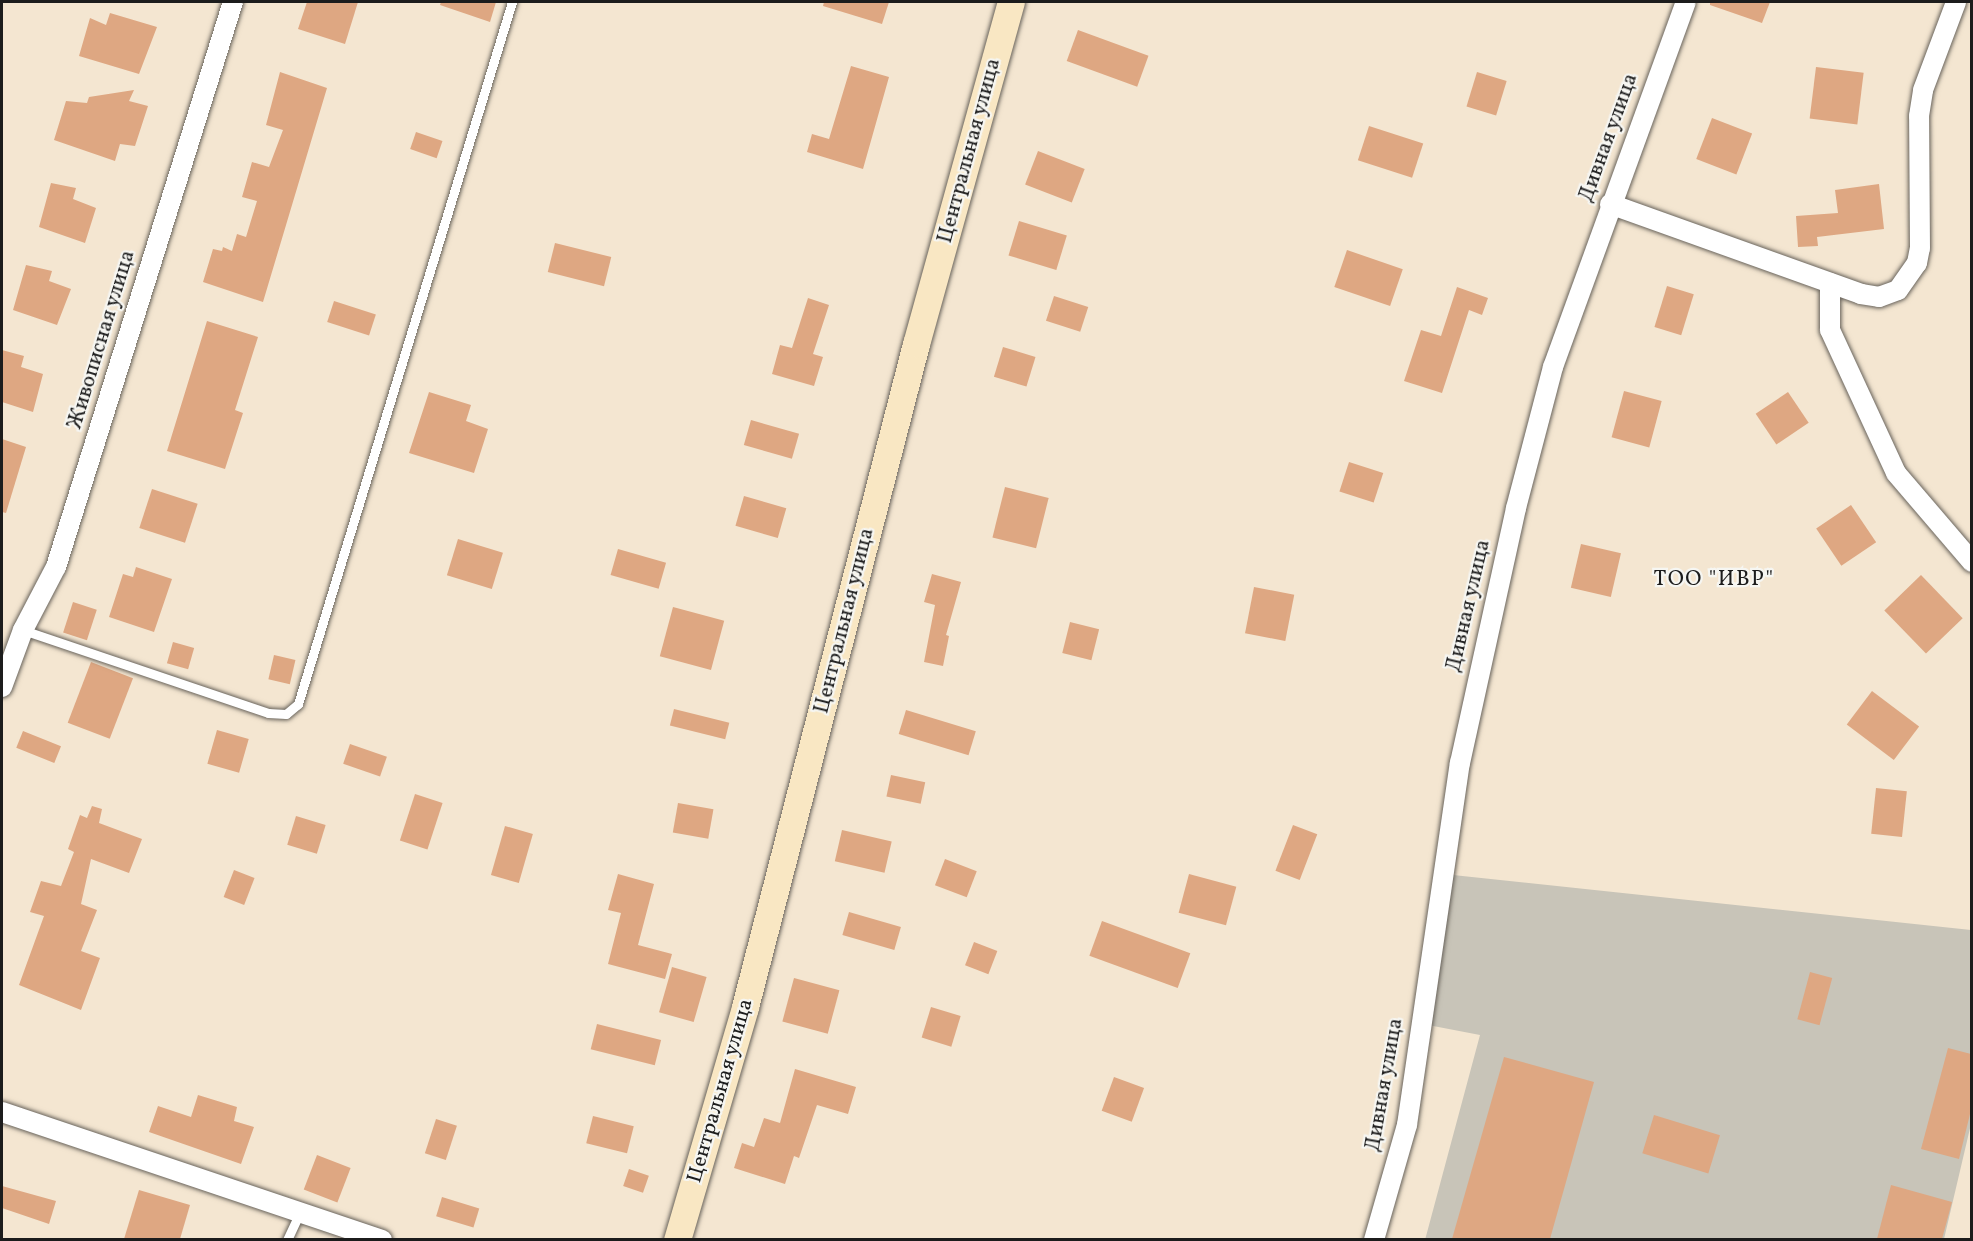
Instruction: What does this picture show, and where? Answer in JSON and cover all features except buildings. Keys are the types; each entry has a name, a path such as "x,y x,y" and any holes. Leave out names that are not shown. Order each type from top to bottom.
{"street":[{"name":"Живописная улица","path":"2,687 23,630 56,567 233,2"},
{"name":"Центральная улица","path":"677,1239 746,1007 916,344 1011,2"},
{"name":"Дивная улица","path":"1374,1239 1407,1125 1460,763 1499,579 1553,367 1610,204 1686,2"},
{"path":"1610,204 1830,284 1879,297 1898,290 1917,263 1921,107 1939,38 1956,2"},
{"path":"1830,284 1830,330 1896,473 1912,496 1971,562"},
{"path":"2,1112 301,1210 382,1239"}],"lane":[{"path":"23,630 268,713 286,714 298,704 513,2"},
{"path":"287,1239 301,1210"}],"shaded area":[{"path":"1453,875 1971,930 1971,1124 1944,1239 1425,1240 1480,1035 1428,1025"}],"district":[{"name":"ТОО \"ИВР\"","path":"1714,580"}]}
